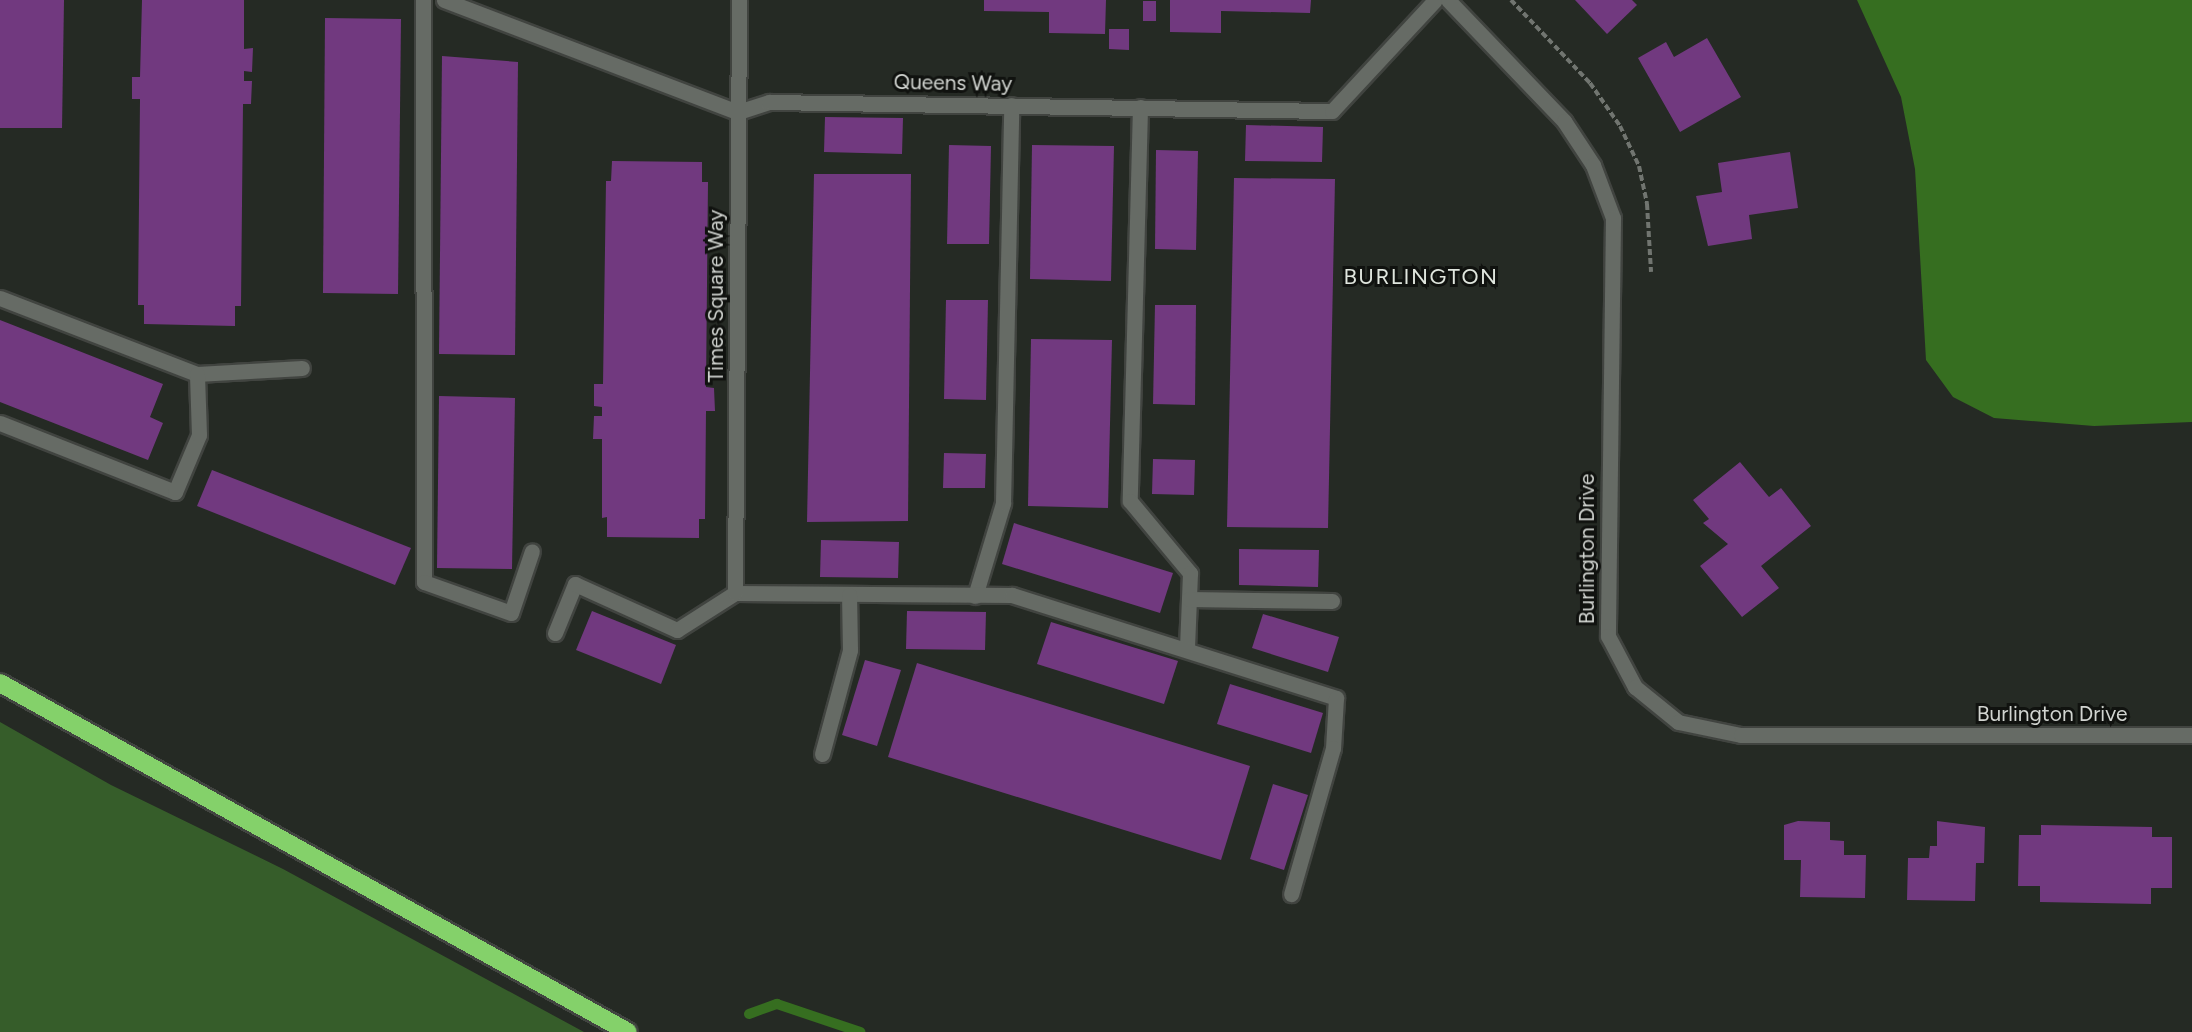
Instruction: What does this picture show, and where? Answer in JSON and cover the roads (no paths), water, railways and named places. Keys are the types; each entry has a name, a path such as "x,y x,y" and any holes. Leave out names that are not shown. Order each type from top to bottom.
{"highway":[{"path":"0,683 628,1032"}],"street":[{"path":"423,0 424,582 511,613 532,552"},
{"path":"444,0 738,112"},
{"path":"488,0 488,17"},
{"name":"Times Square Way","path":"735,593 739,0"},
{"name":"Queens Way","path":"738,112 769,102 1332,111 1435,0"},
{"name":"Burlington Drive","path":"1448,0 1564,121 1593,165 1613,218 1608,636 1635,687 1678,722 1741,735 2192,735"},
{"path":"975,596 1003,503 1011,105"},
{"path":"1140,107 1130,501 1190,573 1187,649"},
{"path":"0,298 197,375 302,368"},
{"path":"0,423 175,492 199,435 197,375"},
{"path":"555,633 575,584 677,630 735,593 1012,596 1187,649 1336,698 1333,748 1291,894"},
{"path":"822,754 850,650 849,596"},
{"path":"1189,599 1332,601"}],"waterway":[{"path":"749,1014 777,1004 860,1032"}],"district":[{"name":"BURLINGTON","path":"1421,277"}]}
